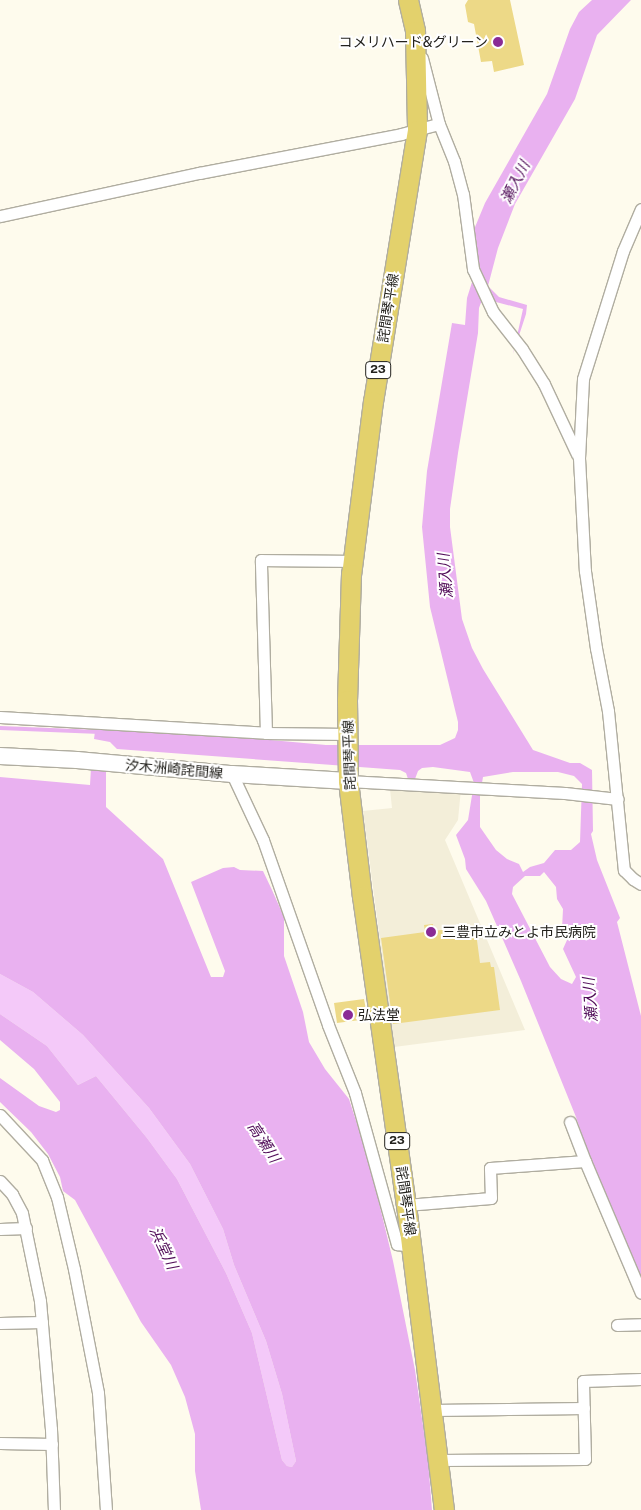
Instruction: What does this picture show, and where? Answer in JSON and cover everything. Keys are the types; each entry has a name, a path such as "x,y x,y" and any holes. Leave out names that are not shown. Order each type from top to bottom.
{"main road":[{"name":"詫間琴平線","path":"408,0 414,31 417,130 374,401 353,561 348,777 362,896 412,1246 444,1510"},
{"name":"汐木洲崎詫間線","path":"0,756 77,760 232,774 348,777"}],"street":[{"path":"414,31 439,124 454,161 463,194 473,269 493,312 522,349 544,384 579,458"},
{"path":"0,216 439,124"},
{"path":"641,209 623,251 582,379 579,458 585,571 596,648 608,711 624,870 641,884"},
{"path":"266,733 261,560 353,561"},
{"path":"0,717 348,738"},
{"path":"232,774 263,840 328,1025 355,1093 397,1244 412,1246"},
{"path":"348,777 503,790 565,793 618,799"},
{"path":"0,1115 42,1160 57,1197 74,1268 98,1393 106,1510"},
{"path":"570,1122 641,1294"},
{"path":"406,1205 490,1198 490,1168 585,1161"},
{"path":"0,1181 12,1194 22,1213 42,1322 52,1444 54,1510"},
{"path":"0,1229 26,1228"},
{"path":"0,1323 42,1322"},
{"path":"617,1325 641,1324"},
{"path":"439,1460 584,1459 583,1380 641,1378"},
{"path":"433,1410 584,1408"},
{"path":"0,1443 52,1444"}],"shaded area":[{"name":"三豊市立みとよ市民病院","path":"406,786 461,789 458,820 445,840 525,1030 394,1047 363,811 392,808 390,789 400,790"},
{"path":"0,974 33,992 83,1035 149,1108 190,1164 223,1229 234,1265 266,1341 282,1394 296,1461 292,1467 287,1466 282,1460 252,1333 226,1273 177,1179 147,1138 96,1076 78,1085 47,1046 0,1014"}],"water":[{"name":"瀬入川","path":"592,0 631,0 597,35 575,99 515,204 498,248 488,286 499,297 527,305 526,314 513,354 523,309 496,302 485,292 479,308 478,333 450,509 450,527 462,619 472,648 483,669 533,750 570,763 580,763 592,770 593,831 591,834 597,860 620,918 617,922 641,1016 641,1277 588,1154 576,1117 521,981 486,901 466,869 465,859 456,835 468,820 474,783 470,772 433,767 422,768 418,771 415,779 408,779 406,773 400,770 117,749 110,742 94,739 96,724 326,745 440,745 455,738 458,722 430,607 422,527 427,471 452,323 465,325 467,298 478,263 473,232 485,203 547,94 570,29 579,12","holes":["513,772 558,772 574,776 582,784 580,842 571,850 555,850 544,863 530,867 523,872 519,864 507,859 496,850 480,827 480,795 483,777","544,872 556,887 557,899 563,909 562,929 567,940 563,949 576,977 572,984 561,979 550,967 512,894 513,887 525,876 540,876"]},
{"path":"91,768 106,769 106,807 163,859 211,977 223,977 225,971 191,882 223,868 234,867 240,870 263,871 272,890 284,917 284,956 303,1012 309,1042 325,1069 349,1099 369,1161 393,1261 415,1370 428,1460 432,1510 201,1510 195,1471 195,1434 185,1397 171,1365 141,1322 75,1200 63,1191 60,1177 48,1154 31,1132 0,1102 0,1078 39,1106 56,1112 60,1110 60,1102 34,1069 0,1040 0,1014 47,1046 78,1085 96,1076 147,1138 177,1179 226,1273 252,1333 282,1460 287,1466 292,1467 296,1461 282,1394 266,1341 234,1265 223,1229 190,1164 149,1108 83,1035 33,992 0,974 0,777 90,785"}],"building":[{"name":"コメリハード&グリーン","path":"468,0 510,0 524,65 494,72 492,61 481,62 474,24 468,22 465,5"},
{"path":"433,924 434,931 475,925 480,963 490,962 491,967 494,967 500,1010 393,1024 381,938 425,932 424,925"},
{"name":"弘法堂","path":"364,999 366,1010 359,1011 360,1020 337,1023 334,1003"}],"waterway":[{"path":"0,728 100,732"}],"place":[{"name":"コメリハード&グリーン","path":"498,42"},
{"name":"三豊市立みとよ市民病院","path":"431,932"},
{"name":"弘法堂","path":"348,1015"}],"water label":[{"name":"高瀬川","path":"264,1142"},
{"name":"浜堂川","path":"164,1248"}]}
